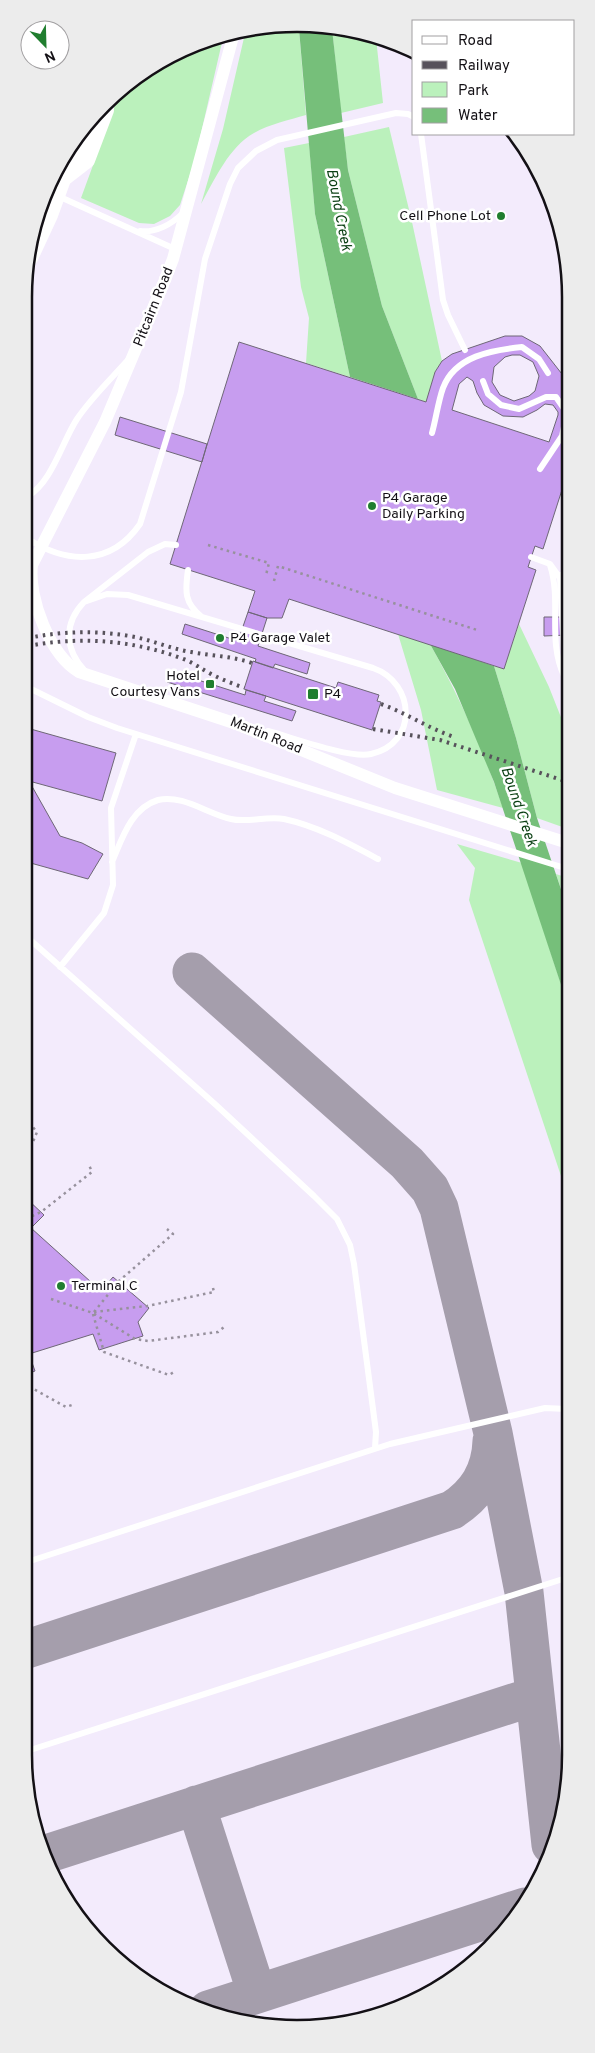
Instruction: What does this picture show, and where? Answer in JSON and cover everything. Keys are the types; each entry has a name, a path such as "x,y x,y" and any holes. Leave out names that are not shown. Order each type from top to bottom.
{"street":[{"name":"Pitcairn Road","path":"32,565 105,422 164,282 200,160 232,41"},
{"path":"64,177 86,160 102,119"},
{"path":"42,231 68,165"},
{"name":"Martin Road","path":"32,587 33,596 59,654 73,669 216,716 375,781 562,841"}],"lane":[{"path":"32,541 78,558 93,557 115,548 130,536 140,524 181,392 202,271 230,184 244,162 262,146 289,137 396,113 412,116"},
{"path":"421,135 443,300 448,316 465,350"},
{"path":"54,195 137,230 174,249"},
{"path":"137,230 152,231 158,229 172,223 184,212"},
{"path":"432,434 443,388 450,375 461,364 471,358 522,346 538,359 548,373"},
{"path":"32,493 42,484 66,436 82,412 136,351"},
{"path":"484,381 488,394 501,405 520,409 546,397 556,397 562,405"},
{"path":"540,469 562,436"},
{"path":"99,679 86,671 76,660 69,641 70,627 74,615 84,602 148,552 166,544 176,545"},
{"path":"531,557 550,564 562,577"},
{"path":"550,564 553,573 554,641 557,659 562,670"},
{"path":"188,570 185,589 186,596 193,608 204,619"},
{"path":"558,573 562,585"},
{"path":"84,602 101,595 121,594 380,671 397,684 403,695 406,708 402,729 395,740 384,749 362,755 347,753 216,716"},
{"path":"32,690 88,718 562,868"},
{"path":"60,967 104,913 113,885 111,808 136,734"},
{"path":"112,862 128,826 143,809 157,801 172,798 232,820 266,817 284,820 330,835 378,859"},
{"path":"32,942 216,1105 337,1219 350,1245 354,1264 376,1432 375,1448"},
{"path":"32,1560 375,1448 414,1437 545,1408 562,1409"},
{"path":"32,1749 562,1579"}],"path":[{"path":"208,545 269,563 266,575"},
{"path":"274,581 278,566 477,630"},
{"path":"32,1126 37,1132 32,1144"},
{"path":"32,1216 41,1212 92,1172 89,1166"},
{"path":"93,1313 119,1281 173,1234 167,1229"},
{"path":"93,1313 147,1306 214,1292 213,1288"},
{"path":"51,1299 93,1313 135,1338 148,1341 218,1332 224,1326"},
{"path":"93,1313 104,1352 169,1375 174,1372"},
{"path":"32,1388 66,1407 72,1405"}],"green space":[{"path":"299,32 306,115 266,127 245,139 223,164 201,204 223,129 244,39"},
{"path":"333,35 377,45 383,103 341,113"},
{"path":"222,44 195,159 180,205 170,216 154,224 139,223 81,198 115,105 136,87 165,68 196,53"},
{"path":"389,127 442,361 435,372 426,402 418,399 382,306 348,170 344,137"},
{"path":"309,143 315,214 350,377 306,363 309,318 301,287 284,148"},
{"path":"519,624 549,687 562,720 562,827 537,818 516,738 494,666 504,669"},
{"path":"398,634 430,644 470,724 503,808 437,790 421,710"},
{"path":"457,844 522,863 562,987 562,1179 469,900 475,868"},
{"path":"556,874 562,876 562,892"}],"water":[{"name":"Bound Creek","path":"299,32 333,35 348,170 382,306 418,399 350,377 315,214"},
{"name":"Bound Creek","path":"430,644 494,666 516,738 537,818 562,892 562,988 494,782 455,689"}],"building":[{"name":"P4 Garage Daily Parking","path":"505,336 522,336 540,346 562,374 562,490 543,549 535,546 528,567 536,570 504,669 289,599 282,618 267,618 248,612 255,591 170,564 239,342 426,402 435,372 442,361 452,354","holes":["520,355 533,362 539,376 535,391 529,396 514,401 500,395 492,382 494,367 505,357","467,377 473,381 484,405 503,416 523,417 545,404 553,405 558,415 549,442 452,410 459,384"]},
{"path":"120,417 207,444 202,462 115,435"},
{"path":"248,612 267,618 258,646 310,663 307,674 275,664 273,668 255,662 256,659 182,634 185,624 238,641"},
{"path":"544,617 562,617 562,635 544,636"},
{"path":"253,661 336,688 338,682 379,695 377,701 381,702 372,730 244,689"},
{"path":"170,671 245,695 246,690 266,696 264,701 296,711 292,721 167,682"},
{"path":"32,729 116,753 102,801 32,782"},
{"path":"32,786 60,836 82,843 103,854 88,879 32,863"},
{"name":"Terminal C","path":"32,1204 44,1215 32,1227"},
{"name":"Terminal C","path":"32,1229 101,1291 113,1277 149,1308 138,1322 143,1336 99,1350 93,1334 32,1353"}],"taxiway":[{"path":"192,972 407,1163 430,1189 439,1208 493,1433 524,1592 550,1835"},
{"path":"32,1647 452,1510 469,1497 481,1481 489,1463 492,1441"},
{"path":"51,1852 535,1696"},
{"path":"196,1805 257,1994"},
{"path":"216,2007 512,1911"}],"railway":[{"path":"32,637 68,633 108,633 135,637 184,651 229,657 252,663"},
{"path":"32,645 68,641 128,644 167,653 186,660 213,675 244,688"},
{"path":"381,704 454,737"},
{"path":"373,729 440,740 562,780"}],"place":[{"name":"Cell Phone Lot","path":"501,216"},
{"name":"P4 Garage Daily Parking","path":"372,506"},
{"name":"P4 Garage Valet","path":"220,638"},
{"name":"Hotel Courtesy Vans","path":"210,684"},
{"name":"P4","path":"313,694"},
{"name":"Terminal C","path":"61,1286"}]}
